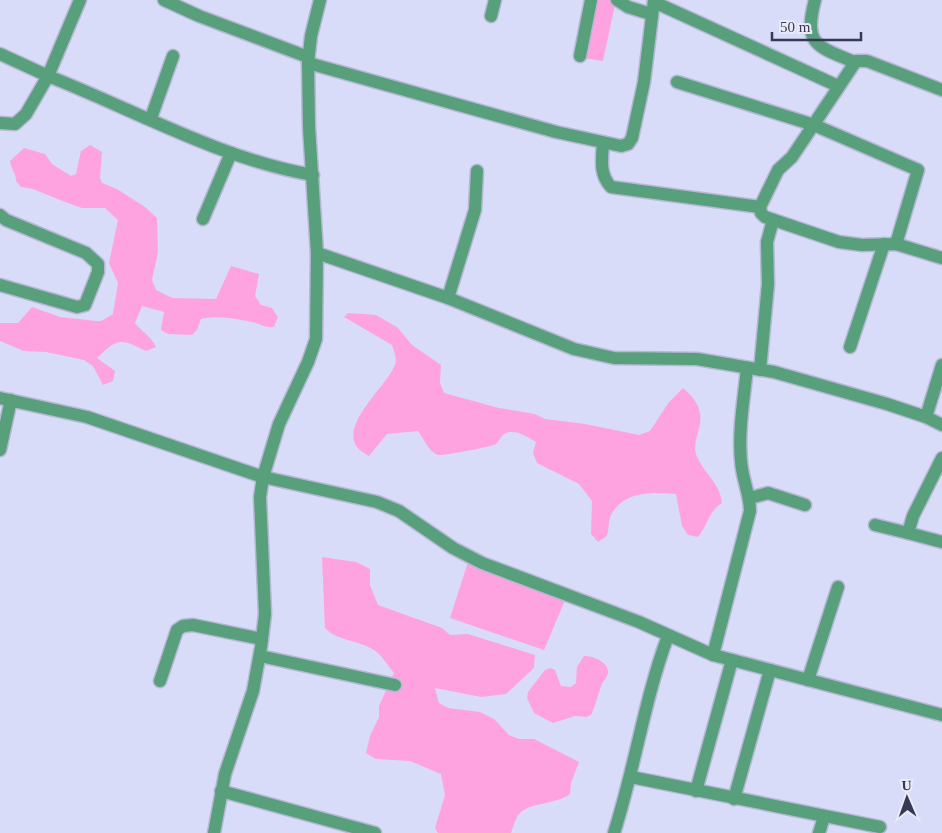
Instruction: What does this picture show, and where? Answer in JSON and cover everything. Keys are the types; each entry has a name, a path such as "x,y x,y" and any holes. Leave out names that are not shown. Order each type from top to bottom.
{"street":[{"path":"0,123 14,124 26,114 48,76 80,0"},
{"path":"164,0 308,60 420,95 621,146 628,144 632,138 644,82 653,5"},
{"path":"214,833 227,765 253,691 260,656 265,614 260,497 263,477 279,424 308,362 316,339 317,253 309,127 308,60 310,36 320,0"},
{"path":"491,16 495,0"},
{"path":"580,56 591,0"},
{"path":"617,0 628,7 653,5 838,86"},
{"path":"815,0 812,10 813,40 819,47 854,62 867,61 942,90"},
{"path":"0,54 231,153 281,170 313,175"},
{"path":"151,118 173,56"},
{"path":"854,62 792,157 778,170 760,207 761,214 772,220 839,242 862,245 890,244 942,258"},
{"path":"677,82 814,125 918,170 850,347"},
{"path":"604,143 604,180 610,187 760,207"},
{"path":"203,219 231,153"},
{"path":"448,298 474,210 477,171"},
{"path":"0,215 6,220 86,254 98,264 98,272 85,305 77,308 0,285"},
{"path":"713,655 748,525 750,498 742,475 740,458 768,284 767,242 772,220"},
{"path":"317,253 448,298 574,349 614,358 697,359 754,369 849,393 926,416 942,425"},
{"path":"926,416 942,366"},
{"path":"0,450 6,399 87,417 263,477 347,495 399,511 453,548 482,563 639,622 713,655 942,715"},
{"path":"908,533 913,516 942,458"},
{"path":"750,498 768,493 805,505"},
{"path":"876,526 942,542"},
{"path":"808,680 838,587"},
{"path":"160,682 177,630 183,626 193,626 262,639"},
{"path":"614,833 631,777 645,709 668,636"},
{"path":"260,656 395,686"},
{"path":"696,791 732,660"},
{"path":"734,799 770,670"},
{"path":"631,777 880,827"},
{"path":"221,791 375,833"},
{"path":"819,833 824,817"}],"shaded area":[{"path":"586,0 616,0 603,61 576,57"},
{"path":"90,145 102,152 100,178 102,183 117,189 145,207 157,218 158,252 152,280 156,290 172,298 216,299 231,266 259,274 255,296 261,305 272,308 278,317 274,327 213,317 201,319 197,330 192,335 168,334 161,330 164,312 142,306 135,323 152,340 156,347 146,351 125,342 120,342 110,347 97,358 115,371 113,381 103,385 93,366 84,360 46,352 24,351 0,341 0,323 18,323 32,307 60,317 96,321 101,321 113,314 118,283 109,263 118,220 105,208 82,208 33,189 21,187 16,181 10,161 24,148 45,154 52,164 71,176 76,174 81,151"},
{"path":"348,313 376,315 397,327 412,345 441,365 440,383 444,393 499,408 535,414 545,419 585,424 639,435 650,431 669,402 683,388 699,409 700,418 695,451 698,459 719,490 722,503 714,510 698,537 688,535 682,526 676,494 649,493 632,497 625,500 612,513 607,536 598,542 591,534 592,501 579,484 537,463 533,453 536,442 516,432 507,433 497,443 492,445 438,455 429,448 418,431 387,434 369,456 357,447 353,437 355,425 396,362 392,345 344,317"},
{"path":"322,557 356,562 370,569 370,585 378,605 442,628 450,635 468,634 535,655 534,668 506,694 481,697 435,688 439,703 448,708 480,712 494,719 509,735 519,739 534,739 579,762 571,783 570,794 564,798 523,810 515,821 511,833 438,833 435,828 445,795 441,774 410,761 376,759 366,753 370,736 379,717 379,706 394,673 374,650 335,636 325,628"},
{"path":"468,562 566,598 544,650 450,618"},
{"path":"584,656 600,660 608,669 608,675 602,684 591,715 586,717 575,716 553,723 534,713 527,698 528,692 545,670 550,668 555,670 561,686 571,687 576,683 577,667"}]}
